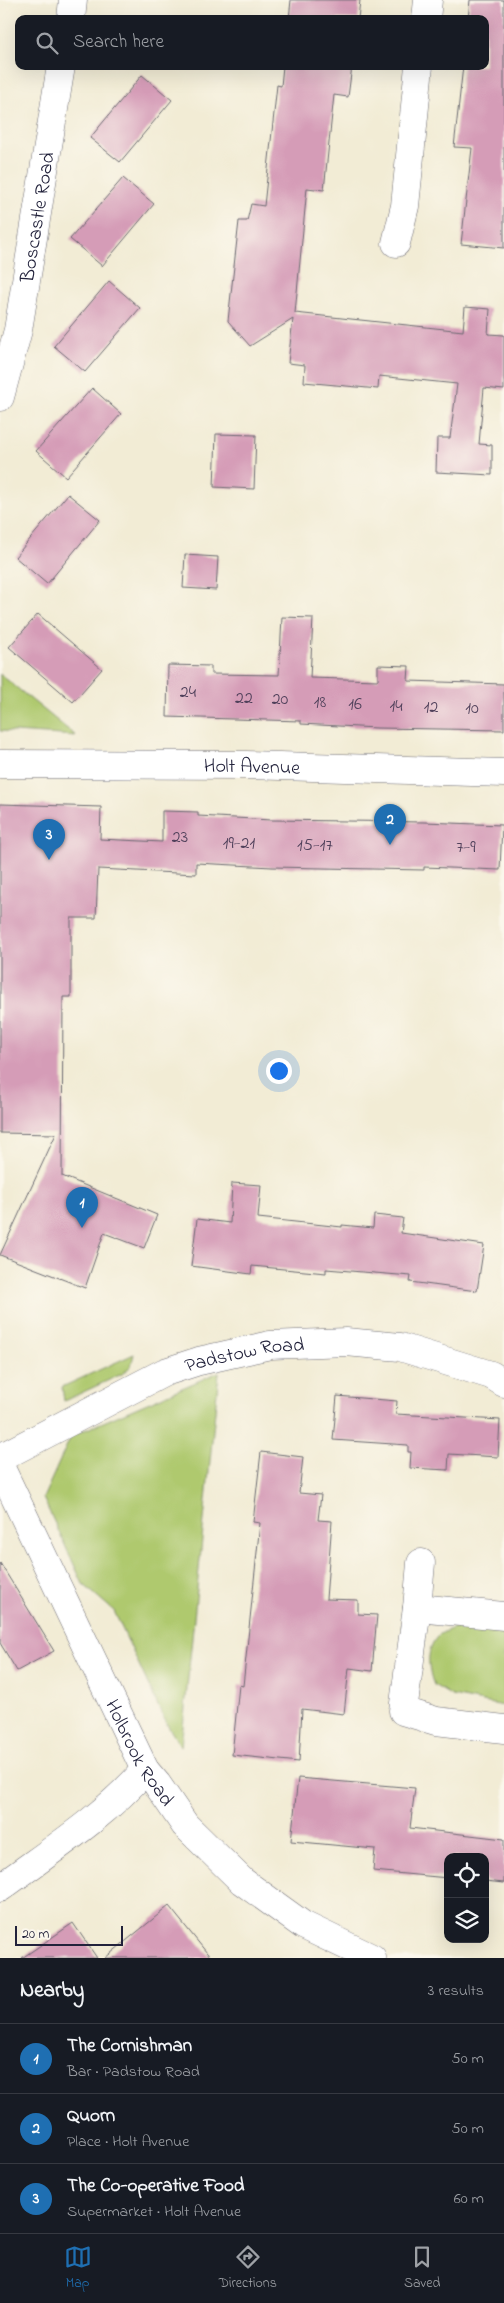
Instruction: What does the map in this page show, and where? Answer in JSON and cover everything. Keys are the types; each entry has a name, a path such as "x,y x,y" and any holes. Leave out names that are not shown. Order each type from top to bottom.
{"street":[{"path":"71,15 73,0"},
{"path":"426,15 428,0"},
{"name":"Boscastle Road","path":"0,397 18,330 60,70"},
{"path":"396,244 405,206 419,70"},
{"name":"Holt Avenue","path":"0,764 246,765 504,773"},
{"name":"Padstow Road","path":"0,1458 165,1372 199,1361 270,1345 346,1342 400,1347 491,1375 504,1383"},
{"name":"Holbrook Road","path":"0,1466 145,1770 185,1825 242,1881 303,1925 372,1958"},
{"path":"421,1563 403,1711 436,1722 504,1729"},
{"path":"417,1608 504,1616"},
{"path":"0,1888 80,1830 126,1792 145,1770"}],"green space":[{"path":"0,674 76,736 0,731"},
{"path":"134,1354 131,1366 122,1374 64,1401 62,1387"},
{"path":"219,1372 181,1747 166,1723 114,1611 83,1584 43,1498 71,1436"},
{"path":"458,1626 489,1627 504,1630 504,1706 452,1696 434,1685 429,1667 429,1654 433,1642 439,1635"}],"building":[{"path":"291,0 360,0 358,15 289,15"},
{"path":"470,0 504,0 504,248 461,244 472,148 454,147 463,70 489,70 489,15 468,15"},
{"path":"283,70 351,70 348,97 334,95 324,190 307,188 295,313 463,331 465,307 490,309 488,334 504,335 504,390 484,388 479,444 492,445 492,475 436,472 437,438 450,438 457,384 379,376 378,389 304,382 305,365 288,363 293,319 250,346 228,321 239,221 247,221 251,204 264,206 277,85 281,86"},
{"path":"142,75 172,100 120,162 90,138"},
{"path":"123,178 154,204 102,266 70,239"},
{"path":"109,281 140,308 85,372 54,346"},
{"path":"92,388 121,414 66,477 36,451"},
{"path":"216,434 256,435 254,489 214,487"},
{"path":"68,494 100,520 47,584 15,557"},
{"path":"185,555 218,557 216,590 183,588"},
{"path":"38,614 102,669 73,702 9,647"},
{"path":"282,617 313,618 310,678 378,680 378,665 409,666 408,681 504,684 504,730 377,728 301,724 301,721 167,717 168,665 211,666 211,674 279,675"},
{"path":"0,804 101,807 100,839 162,842 162,811 198,812 198,816 271,820 502,825 500,870 424,867 424,870 272,867 196,863 196,874 98,869 96,918 71,918 71,997 63,997 62,1176 157,1215 144,1248 104,1233 85,1288 0,1255 56,1134 0,1133"},
{"path":"232,1183 261,1185 258,1218 342,1227 342,1225 373,1228 374,1215 403,1218 401,1233 484,1245 477,1291 410,1282 411,1276 326,1269 326,1273 252,1266 251,1274 191,1266 197,1219 230,1223"},
{"path":"337,1396 397,1401 396,1414 500,1420 498,1457 449,1454 448,1470 410,1468 411,1452 408,1452 408,1445 333,1440"},
{"path":"261,1452 303,1457 299,1493 321,1495 318,1520 332,1521 326,1599 358,1600 358,1614 377,1615 372,1671 349,1668 344,1714 302,1709 299,1762 232,1755 239,1685 243,1686 260,1523 253,1522"},
{"path":"0,1563 54,1651 17,1671 0,1643"},
{"path":"298,1778 415,1788 410,1828 504,1839 504,1883 489,1881 489,1853 444,1853 444,1878 373,1871 375,1849 291,1841"},
{"path":"169,1906 211,1958 105,1958"},
{"path":"73,1923 97,1958 22,1958"}],"place":[{"name":"Quorn","path":"390,845"},
{"name":"The Co-operative Food","path":"49,860"},
{"name":"The Cornishman","path":"82,1228"}]}
